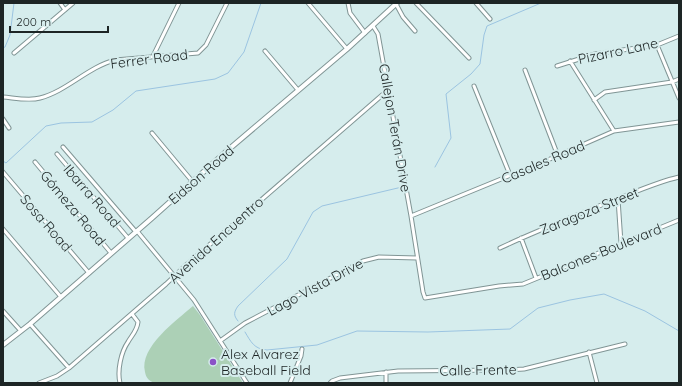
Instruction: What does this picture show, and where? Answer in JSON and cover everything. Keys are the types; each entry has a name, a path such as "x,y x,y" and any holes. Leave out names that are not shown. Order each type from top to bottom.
{"street":[{"path":"60,3 65,10"},
{"path":"14,53 73,3"},
{"path":"153,56 179,3"},
{"name":"Ferrer Road","path":"3,97 26,99 40,98 51,94 111,61 198,53 206,45 227,3"},
{"path":"308,3 347,49"},
{"path":"348,3 350,13 365,33"},
{"path":"397,3 403,17 415,31"},
{"name":"Eidson Road","path":"3,344 30,324 89,273 192,181 347,49 397,3"},
{"path":"416,3 469,58"},
{"path":"476,3 490,19"},
{"name":"Callejon Terán Drive","path":"373,26 378,34 425,298"},
{"name":"Pizarro Lane","path":"557,66 595,54 657,45 679,36"},
{"path":"657,45 679,98"},
{"path":"265,52 298,90"},
{"path":"570,62 614,131"},
{"path":"525,70 558,156"},
{"path":"594,100 605,92 672,82 679,79"},
{"path":"474,86 510,175"},
{"name":"Avenida Encuentro","path":"39,383 57,376 69,368 388,90"},
{"path":"3,119 9,128"},
{"name":"Casales Road","path":"411,216 558,156 614,131 679,122"},
{"path":"152,134 192,181"},
{"path":"63,147 175,275 194,300 247,383"},
{"name":"Ibarra Road","path":"57,154 128,238"},
{"name":"Gómeza Road","path":"35,162 111,253"},
{"name":"Sosa Road","path":"3,172 89,273"},
{"name":"Zaragoza Street","path":"500,248 521,238 666,180 679,178"},
{"path":"618,199 621,243"},
{"name":"Balcones Boulevard","path":"425,298 499,286 522,284 679,220"},
{"path":"3,229 61,297"},
{"path":"521,238 536,278"},
{"name":"Lago Vista Drive","path":"220,341 245,323 363,261 379,257 417,258"},
{"path":"3,311 21,331"},
{"path":"120,383 119,376 123,352 126,343 138,327 138,322 132,314"},
{"path":"30,324 69,368"},
{"name":"Calle Frente","path":"330,383 340,378 386,372 514,370 625,344"},
{"path":"290,383 301,356 302,349"},
{"path":"589,352 597,383"},
{"path":"386,372 386,383"}],"green space":[{"path":"193,306 243,383 155,383 147,378 145,363 153,344 169,326"}],"waterway":[{"path":"3,48 5,47 10,35 14,3"},
{"path":"3,161 6,163 46,126 61,123 92,122 113,110 136,91 215,79 228,73 244,52 261,3"},
{"path":"435,167 451,138 446,94 471,74 480,64 484,35 487,26 541,3"},
{"path":"238,321 235,317 238,306 287,259 313,212 322,206 402,187"},
{"path":"245,332 256,347 267,350 317,345 357,331 428,332 510,329 538,308 604,294 645,311 679,331"}],"place":[{"name":"Alex Alvarez Baseball Field","path":"213,362"}]}
